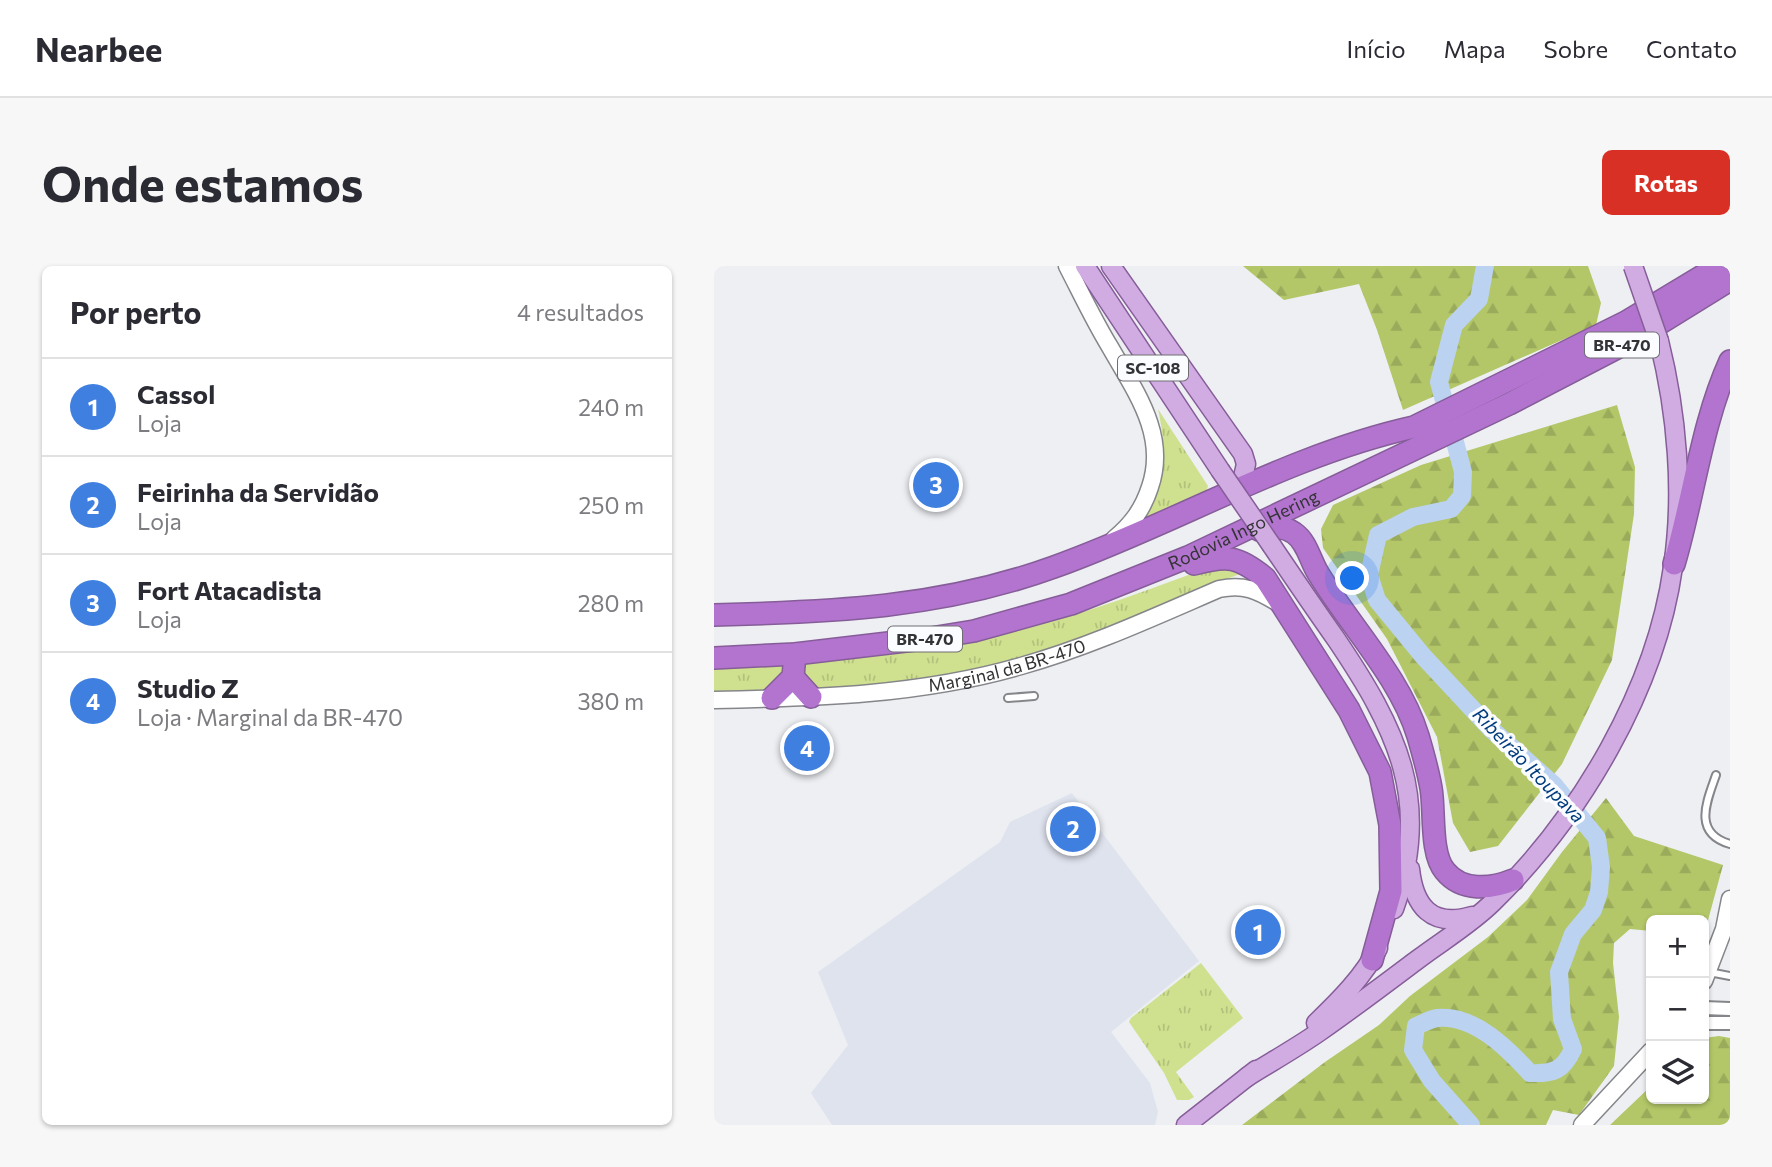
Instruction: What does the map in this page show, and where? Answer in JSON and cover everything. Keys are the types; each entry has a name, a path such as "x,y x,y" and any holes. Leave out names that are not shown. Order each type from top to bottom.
{"highway":[{"name":"Rodovia Ingo Hering","path":"1505,394 1719,266"},
{"name":"Rodovia Ingo Hering","path":"714,658 795,654 897,643 974,631 1071,604 1236,535 1417,437 1505,394 1636,338 1730,280"},
{"path":"1674,564 1700,455 1730,361"},
{"path":"714,615 860,610 925,601 1017,579 1108,546 1241,486 1346,446 1385,433 1417,437"},
{"path":"1236,535 1281,527 1291,530 1301,538 1317,572 1408,709 1418,735 1431,790 1437,853 1443,869 1450,876 1474,887 1487,888 1513,880"},
{"path":"1129,582 1220,557 1233,558 1244,563 1265,578 1362,732 1380,772 1387,798 1392,849 1391,891 1372,960"},
{"path":"772,698 793,677 795,654"},
{"path":"793,677 811,697"}],"main road":[{"name":"SC-108","path":"1085,266 1373,696 1396,743 1403,765 1409,812 1409,858"},
{"path":"1111,266 1243,454 1246,464 1241,486"},
{"path":"1247,1077 1317,1034 1482,912 1558,828 1601,761 1632,704 1655,643 1674,564 1678,475 1668,375 1633,266"},
{"path":"1409,858 1413,891 1427,912 1446,919 1457,919 1482,912"},
{"path":"1186,1125 1327,1012 1372,960 1390,923 1409,858"}],"street":[{"path":"1067,266 1142,403 1155,444 1156,463 1144,505 1127,528 1108,546"},
{"name":"Marginal da BR-470","path":"714,700 877,693 933,686 1022,666 1093,642 1219,589 1233,586 1257,590 1283,606"},
{"path":"1709,968 1729,907"},
{"path":"1709,1008 1730,1009"},
{"path":"1709,1023 1730,1023"},
{"path":"1582,1125 1646,1056"}],"lane":[{"path":"1008,698 1034,696"},
{"path":"1716,775 1703,813 1707,828 1723,842 1730,844"},
{"path":"1709,976 1730,976"}],"shaded area":[{"path":"1072,793 1199,961 1111,1032 1150,1083 1158,1112 1155,1125 832,1125 811,1093 848,1045 818,972 1000,842 1010,822"}],"green space":[{"path":"1243,266 1588,266 1601,303 1596,325 1403,410 1359,284 1284,300"},
{"path":"1617,405 1635,467 1634,514 1612,660 1562,764 1498,846 1470,852 1453,823 1437,737 1387,639 1323,548 1321,529 1333,505 1421,465"},
{"path":"1158,409 1208,486 1205,496 1135,529 1152,499 1162,472 1163,443"},
{"path":"1215,565 1240,574 1093,635 1046,651 970,670 885,685 839,689 806,685 801,662 952,644 1029,628 1083,612"},
{"path":"788,664 767,690 714,692 714,667"},
{"path":"1606,798 1634,836 1723,865 1709,917 1646,915 1646,931 1630,929 1614,943 1613,963 1619,1017 1614,1066 1579,1115 1553,1110 1546,1125 1242,1125 1379,1025 1410,996 1488,937 1527,900"},
{"path":"1201,963 1243,1018 1176,1072 1194,1097 1177,1100 1164,1073 1129,1022"},
{"path":"1709,1037 1730,1038 1730,1125 1610,1125 1646,1091 1646,1104 1709,1104"}],"waterway":[{"name":"Ribeirão Itoupava","path":"1471,1125 1432,1081 1413,1050 1416,1026 1432,1019 1451,1018 1477,1027 1489,1035 1530,1073 1551,1072 1561,1067 1573,1049 1562,1019 1559,972 1573,934 1593,910 1599,892 1601,867 1597,838 1554,785 1491,729 1423,656 1377,600 1369,575 1378,535 1413,517 1451,509 1462,496 1463,472 1439,382 1454,325 1479,299 1485,266"}],"place":[{"name":"Fort Atacadista","path":"936,485"},
{"name":"Studio Z","path":"807,748"},
{"name":"Feirinha da Servidão","path":"1073,829"},
{"name":"Cassol","path":"1258,932"}]}
